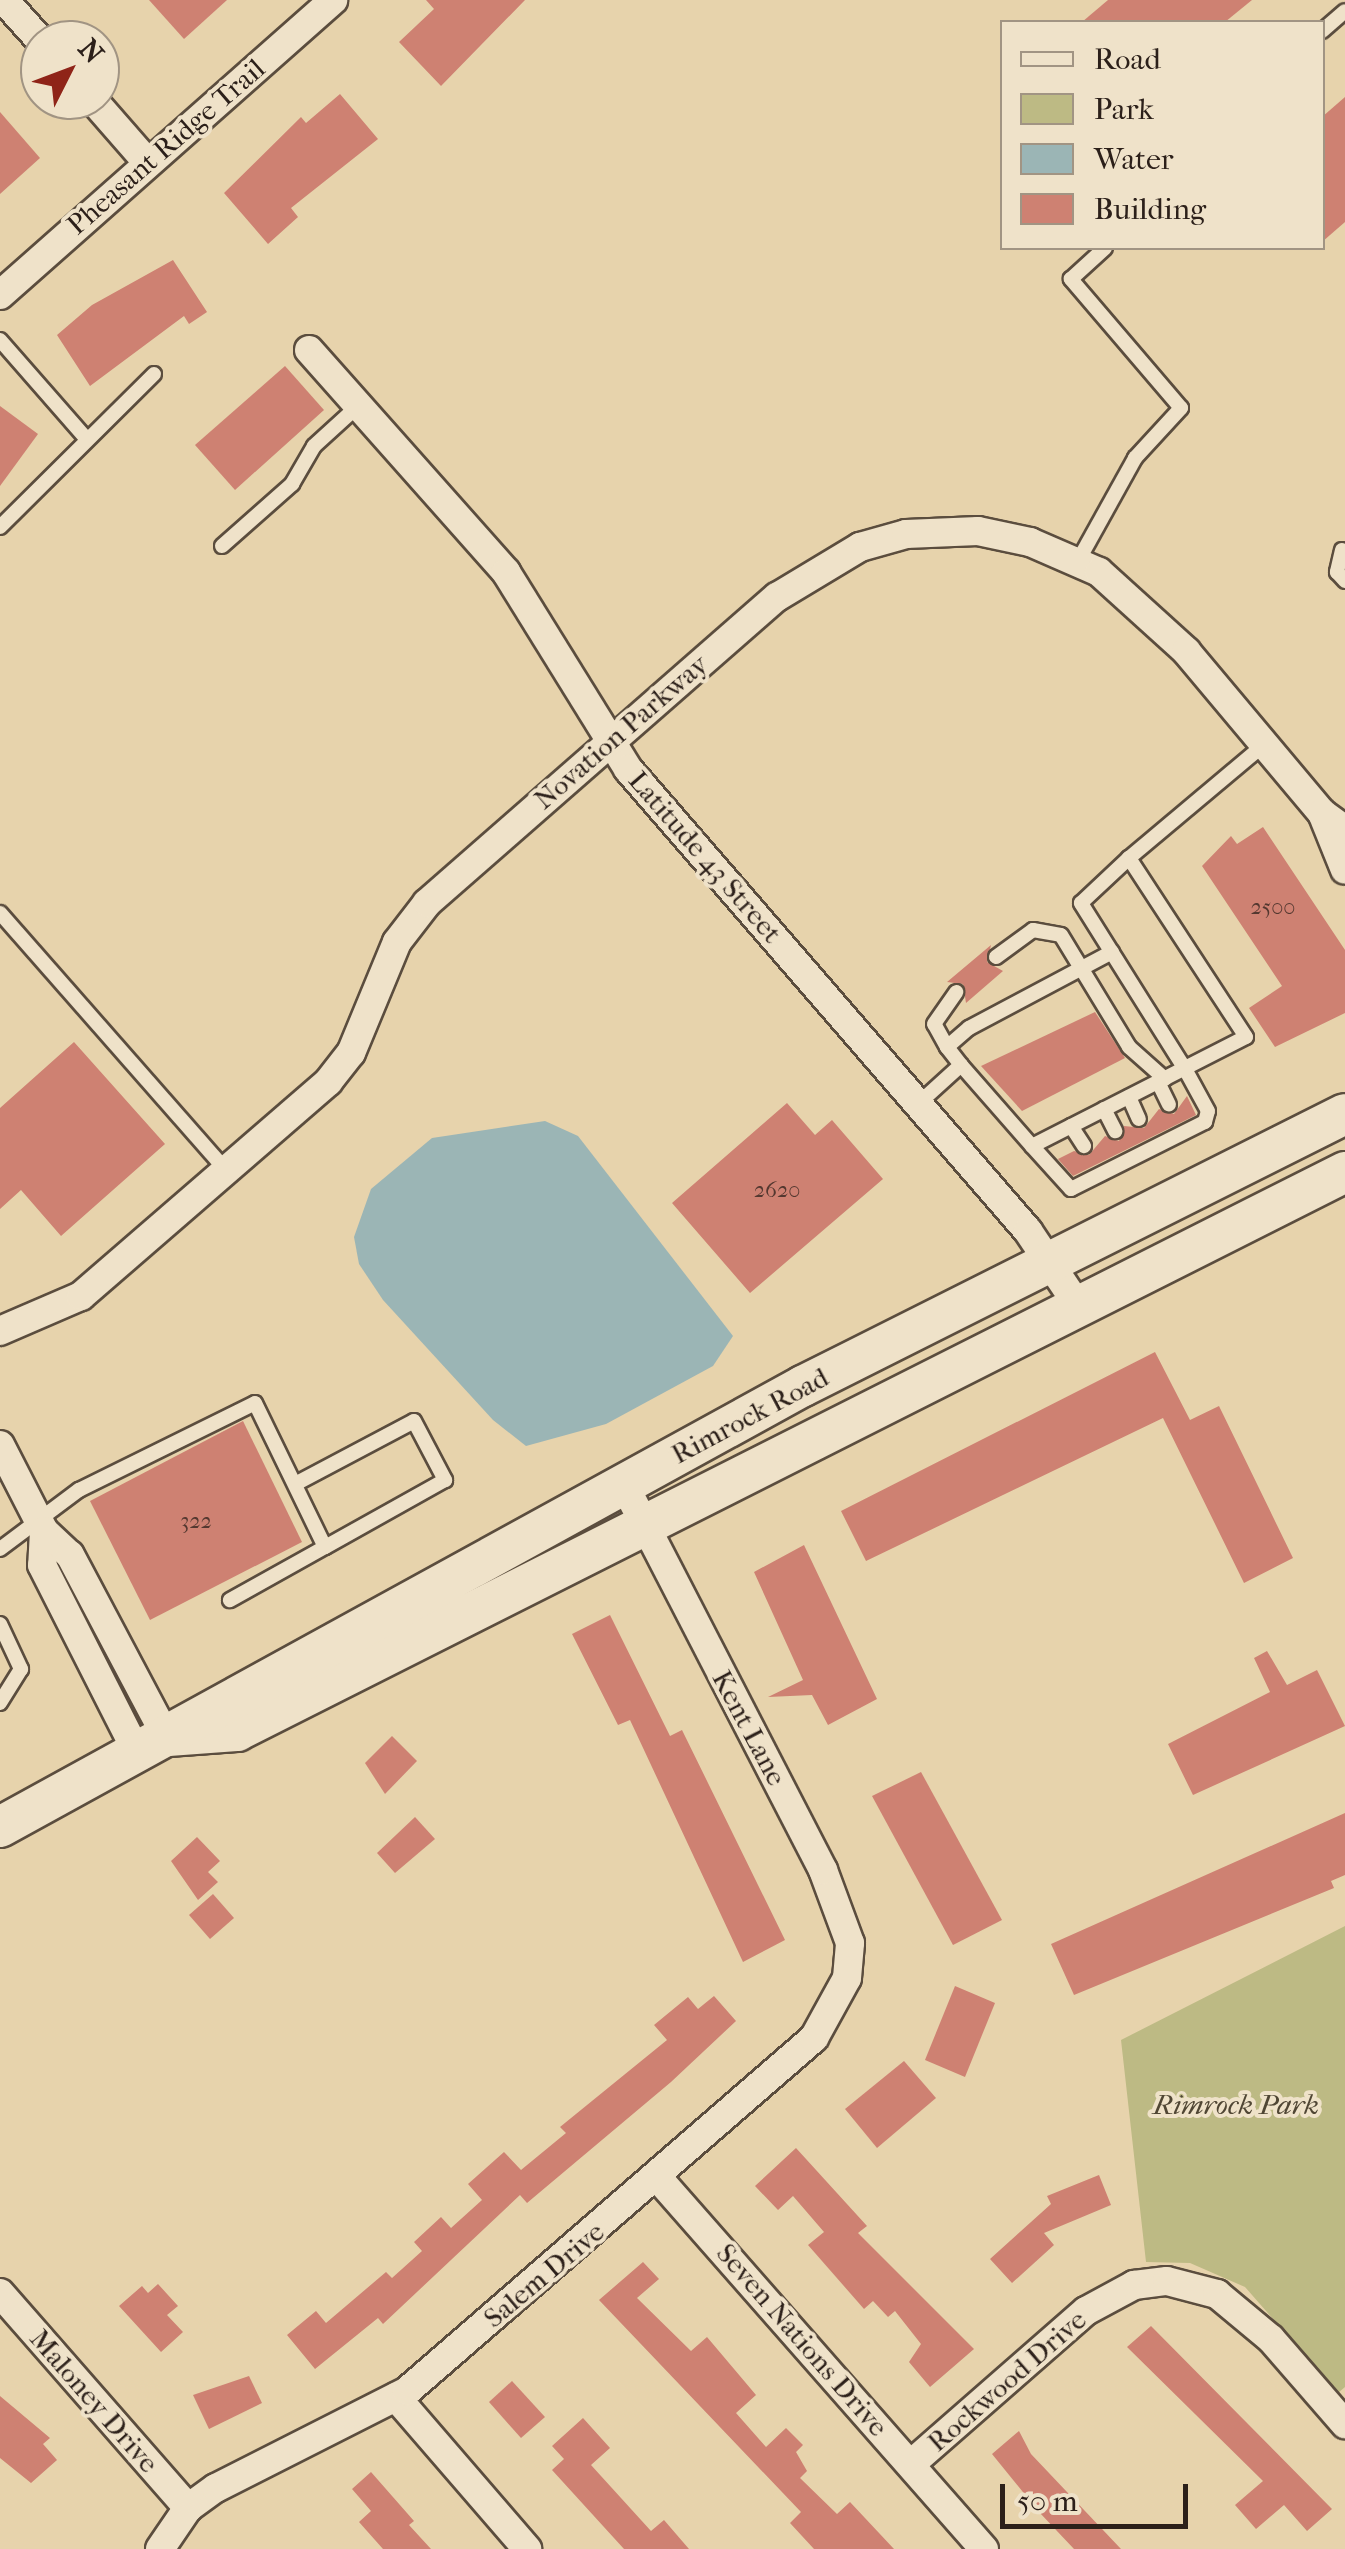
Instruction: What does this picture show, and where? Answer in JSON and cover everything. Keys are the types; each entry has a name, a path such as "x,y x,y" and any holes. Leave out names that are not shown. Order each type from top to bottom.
{"main road":[{"name":"Rimrock Road","path":"0,1826 151,1744 220,1699 803,1386 1345,1114"},
{"name":"Rimrock Road","path":"151,1744 237,1732 1345,1172"}],"street":[{"path":"4,0 22,20"},
{"name":"Pheasant Ridge Trail","path":"0,295 333,0"},
{"path":"110,120 147,162"},
{"name":"Latitude 43 Street","path":"308,350 506,572 609,744 1052,1264 1079,1307"},
{"name":"Novation Parkway","path":"0,1331 81,1296 227,1171 351,1053 418,913 786,590 860,547 962,530 1008,535 1078,561 1137,601 1267,743 1322,813 1345,830"},
{"name":"Novation Parkway","path":"1322,813 1345,870"},
{"path":"0,1445 42,1526 70,1555 151,1744"},
{"name":"Kent Lane","path":"624,1485 642,1530 823,1870 850,1943 848,1978"},
{"name":"Salem Drive","path":"188,2508 396,2397 658,2178 814,2038 848,1978"},
{"name":"Seven Nations Drive","path":"658,2178 984,2549"},
{"name":"Rockwood Drive","path":"911,2464 1086,2310 1134,2285 1167,2281 1217,2294 1271,2339 1345,2424"},
{"name":"Maloney Drive","path":"0,2294 188,2508"},
{"path":"396,2397 527,2549"},
{"path":"160,2549 188,2508"}],"lane":[{"path":"1325,28 1345,11"},
{"path":"1078,561 1135,458 1181,408 1070,279 1103,250"},
{"path":"0,340 84,436"},
{"path":"0,527 84,436 154,374"},
{"path":"222,546 292,484 314,446 358,406"},
{"path":"1342,550 1337,572 1345,581"},
{"path":"956,992 934,1024 948,1048 1071,1189 1152,1145 1205,1122 1208,1111 1185,1068 1081,903 1267,743"},
{"path":"1032,1146 1246,1038 1129,858"},
{"path":"2,920 227,1171"},
{"path":"996,957 1021,934 1051,928 1085,966 1129,1047 1161,1080 1169,1105"},
{"path":"948,1048 969,1028 1112,952"},
{"path":"918,1104 961,1065"},
{"path":"1128,1097 1139,1119"},
{"path":"1104,1109 1115,1131"},
{"path":"1071,1126 1084,1146"},
{"path":"0,1549 42,1526 79,1490 255,1403 325,1547"},
{"path":"230,1600 445,1480 414,1421 297,1483"},
{"path":"0,1624 21,1669 0,1703"}],"green space":[{"name":"Rimrock Park","path":"1345,1926 1345,2387 1338,2393 1245,2287 1190,2263 1146,2262 1121,2040"}],"water":[{"path":"545,1121 578,1136 733,1336 713,1366 606,1424 526,1446 493,1420 383,1300 359,1264 354,1237 371,1189 432,1138"}],"building":[{"path":"149,0 227,0 184,39"},
{"path":"426,0 525,0 441,86 399,42 434,9"},
{"path":"1108,0 1252,0 1227,20 1084,20"},
{"path":"340,94 378,139 291,208 298,217 268,244 224,193 301,117 306,123"},
{"path":"1345,97 1345,222 1325,239 1325,114"},
{"path":"0,112 40,158 0,194"},
{"path":"173,260 207,312 189,324 184,316 90,386 57,335 92,305"},
{"path":"285,366 324,410 235,490 195,445"},
{"path":"0,406 38,434 0,486"},
{"path":"1263,827 1345,950 1345,1013 1275,1047 1249,1008 1282,986 1202,866 1231,836 1237,844"},
{"path":"991,945 987,962 1003,971 966,1003 963,984 947,982"},
{"path":"1095,1012 1125,1058 1022,1111 981,1066"},
{"path":"74,1042 165,1144 61,1236 21,1190 0,1209 0,1108"},
{"path":"1187,1096 1196,1115 1073,1176 1058,1159 1074,1151 1089,1155 1105,1136 1119,1141 1124,1126 1144,1128 1159,1109 1174,1114"},
{"path":"787,1103 815,1135 832,1120 883,1179 750,1293 672,1203"},
{"path":"1155,1352 1190,1420 1219,1406 1293,1558 1244,1583 1163,1418 866,1561 841,1511"},
{"path":"243,1421 302,1542 150,1620 90,1501"},
{"path":"804,1545 877,1699 828,1725 812,1695 768,1697 803,1680 754,1572"},
{"path":"610,1615 670,1736 682,1730 785,1940 743,1962 630,1720 618,1725 572,1634"},
{"path":"1267,1651 1287,1685 1317,1670 1345,1726 1193,1795 1168,1744 1270,1692 1254,1658"},
{"path":"392,1736 417,1761 385,1794 365,1763"},
{"path":"921,1772 1002,1920 953,1945 872,1796"},
{"path":"1345,1813 1345,1875 1331,1881 1334,1888 1074,1995 1051,1944"},
{"path":"415,1817 435,1839 395,1873 377,1853"},
{"path":"197,1837 220,1861 208,1872 218,1882 198,1900 171,1861"},
{"path":"213,1894 234,1918 210,1939 189,1915"},
{"path":"955,1986 995,2003 965,2077 925,2060"},
{"path":"714,1996 736,2021 671,2082 527,2203 520,2195 383,2324 378,2318 315,2369 287,2335 316,2311 326,2323 386,2272 392,2278 422,2251 414,2242 441,2217 451,2228 482,2200 468,2184 504,2152 521,2170 566,2133 560,2127 667,2040 654,2025 688,1997 698,2009"},
{"path":"904,2061 936,2098 877,2148 845,2109"},
{"path":"796,2148 867,2226 858,2233 974,2349 930,2387 909,2362 921,2344 895,2311 888,2317 873,2301 864,2309 808,2245 824,2232 793,2196 778,2210 755,2186"},
{"path":"1099,2175 1111,2205 1044,2233 1054,2245 1012,2283 990,2259 1051,2204 1047,2196"},
{"path":"643,2262 659,2279 637,2298 691,2351 707,2337 756,2395 736,2413 766,2447 786,2428 803,2445 796,2452 807,2471 800,2478 837,2514 850,2502 894,2549 814,2549 790,2523 801,2512 599,2300"},
{"path":"158,2284 178,2306 167,2315 183,2332 161,2352 119,2306 142,2286 148,2293"},
{"path":"1151,2326 1332,2509 1307,2531 1284,2505 1256,2529 1235,2505 1263,2481 1127,2347"},
{"path":"249,2376 262,2403 209,2429 193,2395"},
{"path":"512,2381 545,2417 521,2438 489,2402"},
{"path":"0,2396 50,2438 43,2444 57,2460 31,2483 0,2458"},
{"path":"583,2418 610,2448 591,2465 651,2531 664,2520 689,2549 624,2549 552,2470 564,2459 552,2446"},
{"path":"1019,2431 1031,2454 1121,2549 1074,2549 1040,2513 992,2454"},
{"path":"371,2472 414,2521 409,2525 431,2549 383,2549 359,2522 371,2511 352,2489"}]}
